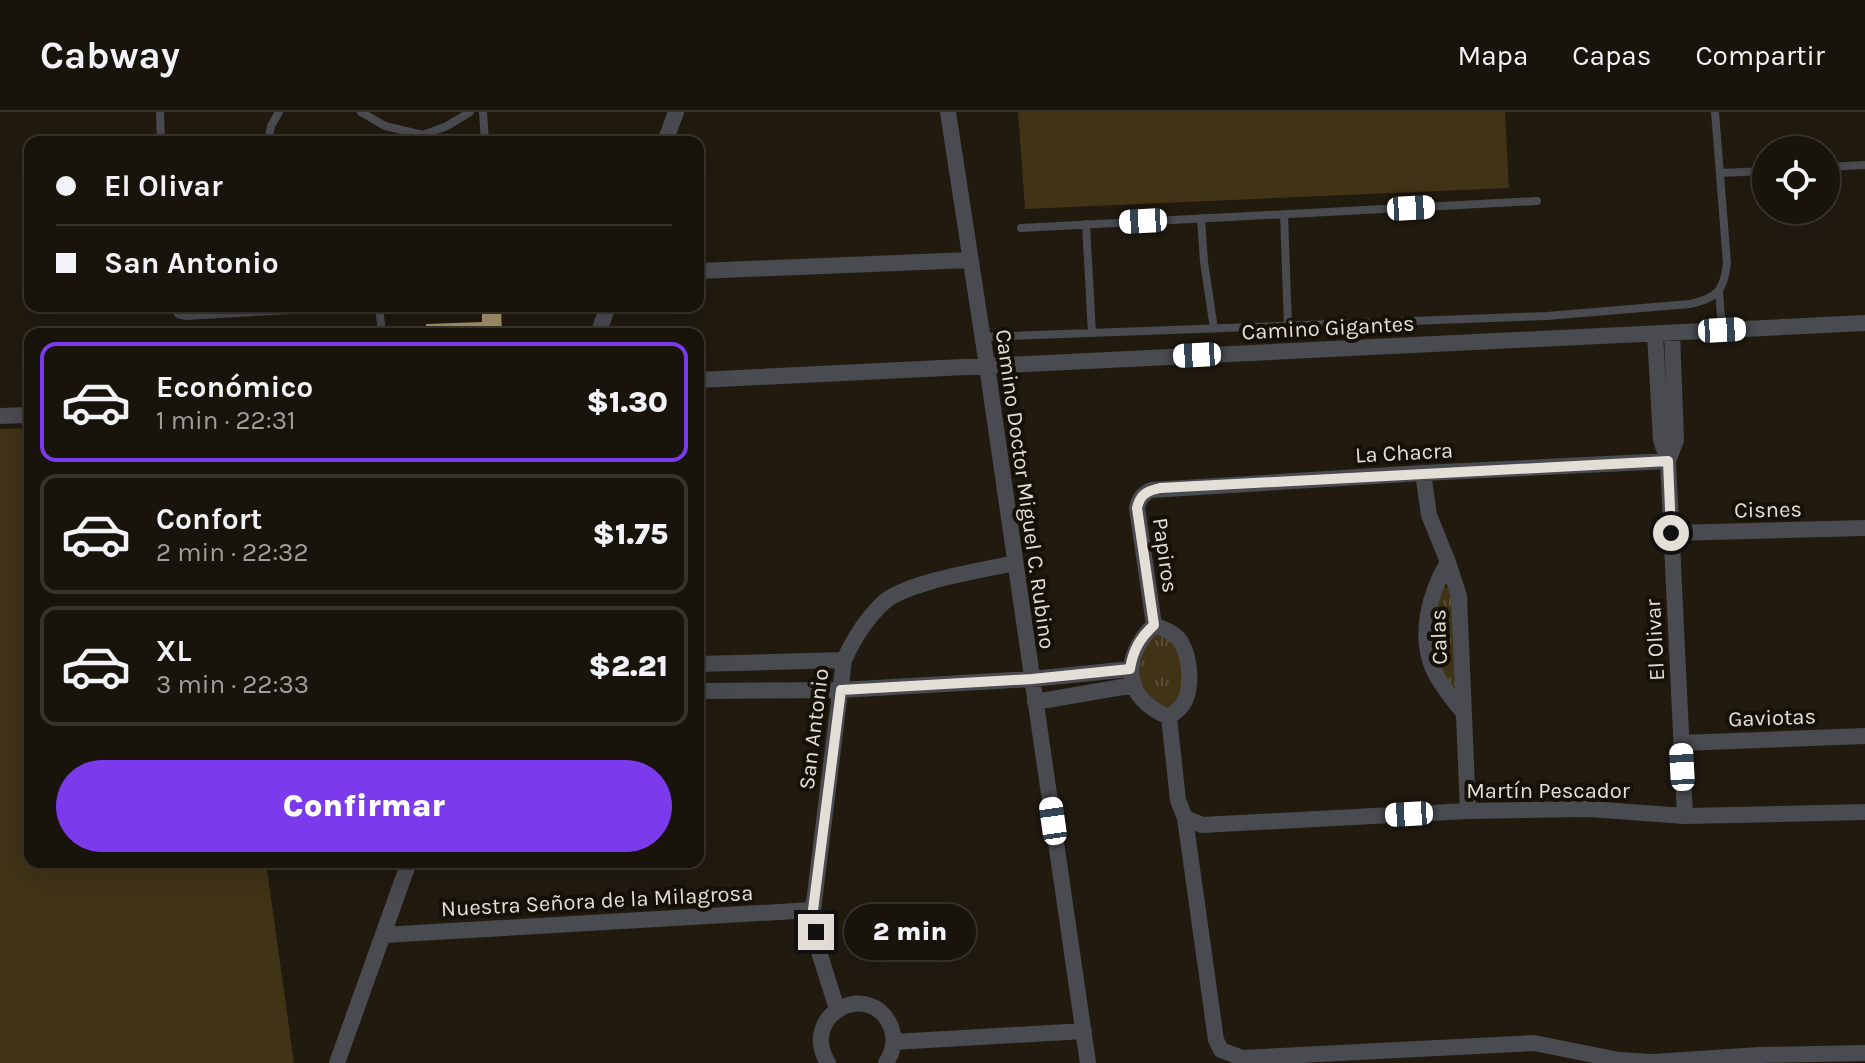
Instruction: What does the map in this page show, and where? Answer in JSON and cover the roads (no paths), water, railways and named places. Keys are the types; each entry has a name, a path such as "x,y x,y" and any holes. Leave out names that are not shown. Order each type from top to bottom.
{"street":[{"path":"667,136 676,112"},
{"name":"Camino Doctor Miguel C. Rubino","path":"948,112 1088,1063"},
{"path":"704,271 970,260"},
{"name":"Camino Gigantes","path":"704,380 1865,323"},
{"name":"El Olivar","path":"1663,333 1676,440 1668,461 1685,816"},
{"path":"0,416 24,415"},
{"name":"La Chacra","path":"1144,493 1160,488 1668,461"},
{"name":"Calas","path":"1423,473 1429,515 1459,596 1468,811"},
{"name":"Papiros","path":"1144,493 1137,508 1154,625"},
{"name":"Cisnes","path":"1671,533 1865,528"},
{"name":"Calas","path":"1448,562 1437,580 1426,632 1434,669 1446,692 1463,712"},
{"name":"San Antonio","path":"837,1009 820,955 813,910 844,660 859,628 895,595 906,589 1015,563"},
{"name":"Papiros","path":"1132,677 1136,646 1154,625"},
{"name":"Papiros","path":"1154,625 1168,630 1180,640 1186,656 1189,675 1187,693 1181,708 1169,717"},
{"path":"704,664 844,660"},
{"path":"704,691 841,690 1032,679 1132,677"},
{"path":"1035,702 1132,677"},
{"path":"1132,677 1148,705 1169,717 1178,800 1185,818 1216,1040 1221,1050 1242,1058 1534,1043 1619,1060 1653,1062 1760,1055 1865,1053"},
{"name":"Gaviotas","path":"1681,743 1865,736"},
{"name":"Martín Pescador","path":"1185,818 1202,825 1468,811 1589,809 1685,816 1865,812"},
{"path":"337,1063 407,868"},
{"name":"Nuestra Señora de la Milagrosa","path":"383,935 813,910"},
{"path":"828,1063 821,1048 822,1030 837,1009 854,1004 872,1006 890,1025 894,1042 886,1063"},
{"path":"894,1042 1084,1031"}],"lane":[{"path":"160,112 162,136"},
{"path":"269,136 270,112"},
{"path":"271,126 279,112"},
{"path":"361,112 385,126 422,136 470,112"},
{"path":"483,112 485,136"},
{"path":"982,337 1563,315 1706,301 1719,291 1725,279 1727,263 1715,112"},
{"path":"1840,166 1865,165"},
{"path":"1720,173 1752,172"},
{"path":"1021,228 1537,201"},
{"path":"1284,214 1288,326"},
{"path":"1201,218 1214,329"},
{"path":"1086,224 1092,333"},
{"path":"1719,291 1722,330"},
{"path":"177,312 185,316 256,312"}]}
